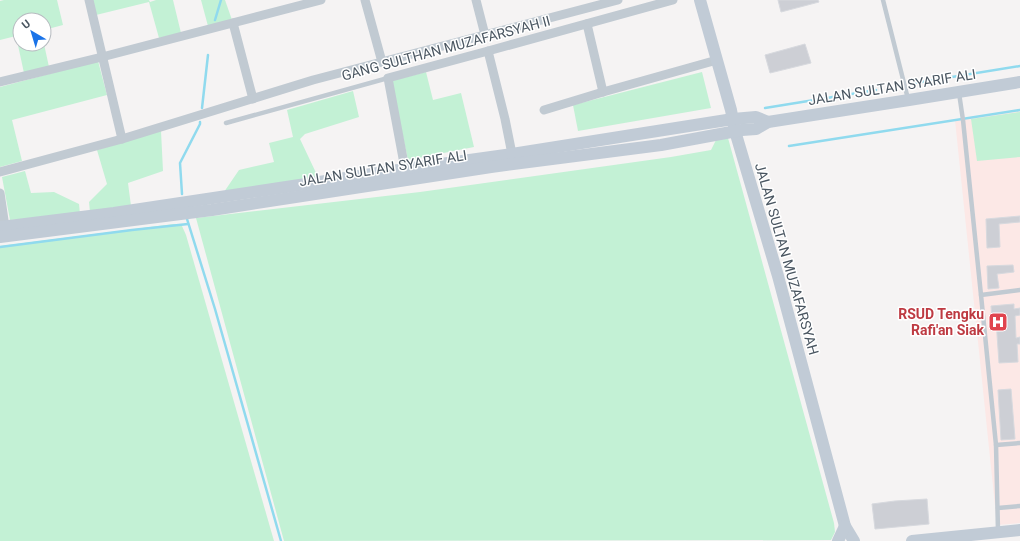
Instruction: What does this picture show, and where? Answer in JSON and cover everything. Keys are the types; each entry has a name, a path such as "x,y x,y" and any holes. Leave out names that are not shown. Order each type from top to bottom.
{"street":[{"path":"89,0 122,139"},
{"path":"0,82 321,0"},
{"path":"365,0 382,62"},
{"path":"476,0 485,35"},
{"path":"0,172 122,139 313,80 485,35 586,4 618,0"},
{"name":"GANG SULTHAN MUZAFARSYAH II","path":"388,78 674,0"},
{"name":"JALAN SULTAN MUZAFARSYAH","path":"700,0 735,131 778,276 845,526 854,541"},
{"path":"233,23 253,98"},
{"path":"587,24 603,92"},
{"path":"488,51 512,154"},
{"path":"544,110 717,60"},
{"path":"388,78 405,169"},
{"name":"JALAN SULTAN SYARIF ALI","path":"2,230 114,213 211,204 660,145 735,131 756,129 768,122 1020,82"},
{"name":"JALAN SULTAN SYARIF ALI","path":"211,204 405,169 512,154 733,119 756,117 768,122"},
{"path":"0,193 2,230"},
{"path":"838,541 845,526"},
{"path":"912,541 1020,530"}],"lane":[{"path":"883,0 909,100"},
{"name":"GANG SULTHAN MUZAFARSYAH II","path":"226,123 388,78"},
{"path":"959,91 996,445 999,532"},
{"path":"981,294 1020,290"},
{"path":"996,445 1020,443"},
{"path":"998,508 1020,506"}],"shaded area":[{"name":"RSUD Tengku Rafi'an Siak","path":"1020,110 1020,523 997,525 955,120"}],"green space":[{"path":"57,0 63,25 52,28 52,12 12,12 12,37 0,40 0,1"},
{"path":"92,0 149,0 150,2 156,0 173,0 181,33 159,38 149,2 96,15"},
{"path":"201,0 225,0 232,20 208,26"},
{"path":"19,52 46,52 49,67 24,73"},
{"path":"98,61 107,95 12,120 22,161 0,167 0,87"},
{"path":"426,72 433,100 461,93 474,147 408,160 391,81"},
{"path":"702,72 711,108 578,131 573,105"},
{"path":"353,91 359,117 305,134 300,139 318,177 224,192 239,170 274,162 269,143 293,137 287,110"},
{"path":"1020,112 1020,157 977,161 971,119"},
{"path":"161,131 163,171 128,183 131,206 90,212 89,202 107,184 97,150"},
{"path":"728,138 834,523 835,532 831,540 284,541 196,218 420,192 671,157 711,150 716,140"},
{"path":"25,171 31,193 54,192 79,204 80,214 10,220 2,177"},
{"path":"174,224 182,226 186,235 274,541 0,541 0,246"}],"building":[{"path":"778,0 818,0 819,2 781,12"},
{"path":"805,44 811,63 770,73 765,55"},
{"path":"1020,216 1020,222 999,224 1000,247 987,248 986,219"},
{"path":"1013,265 1014,272 997,274 999,288 988,289 987,266"},
{"path":"1014,304 1014,309 1020,308 1020,315 1015,316 1016,338 1020,337 1020,344 1017,344 1018,362 999,363 996,320 992,320 991,306"},
{"path":"1011,389 1015,439 1001,440 998,390"},
{"path":"927,499 929,524 875,529 872,504"}],"waterway":[{"path":"215,20 221,0"},
{"path":"202,108 208,55"},
{"path":"915,83 1020,66"},
{"path":"765,108 876,90"},
{"path":"789,146 1020,110"},
{"path":"182,194 180,163 200,122"},
{"path":"187,219 215,309 281,541"},
{"path":"0,247 188,224"}],"place":[{"name":"RSUD Tengku Rafi'an Siak","path":"998,322"}]}
